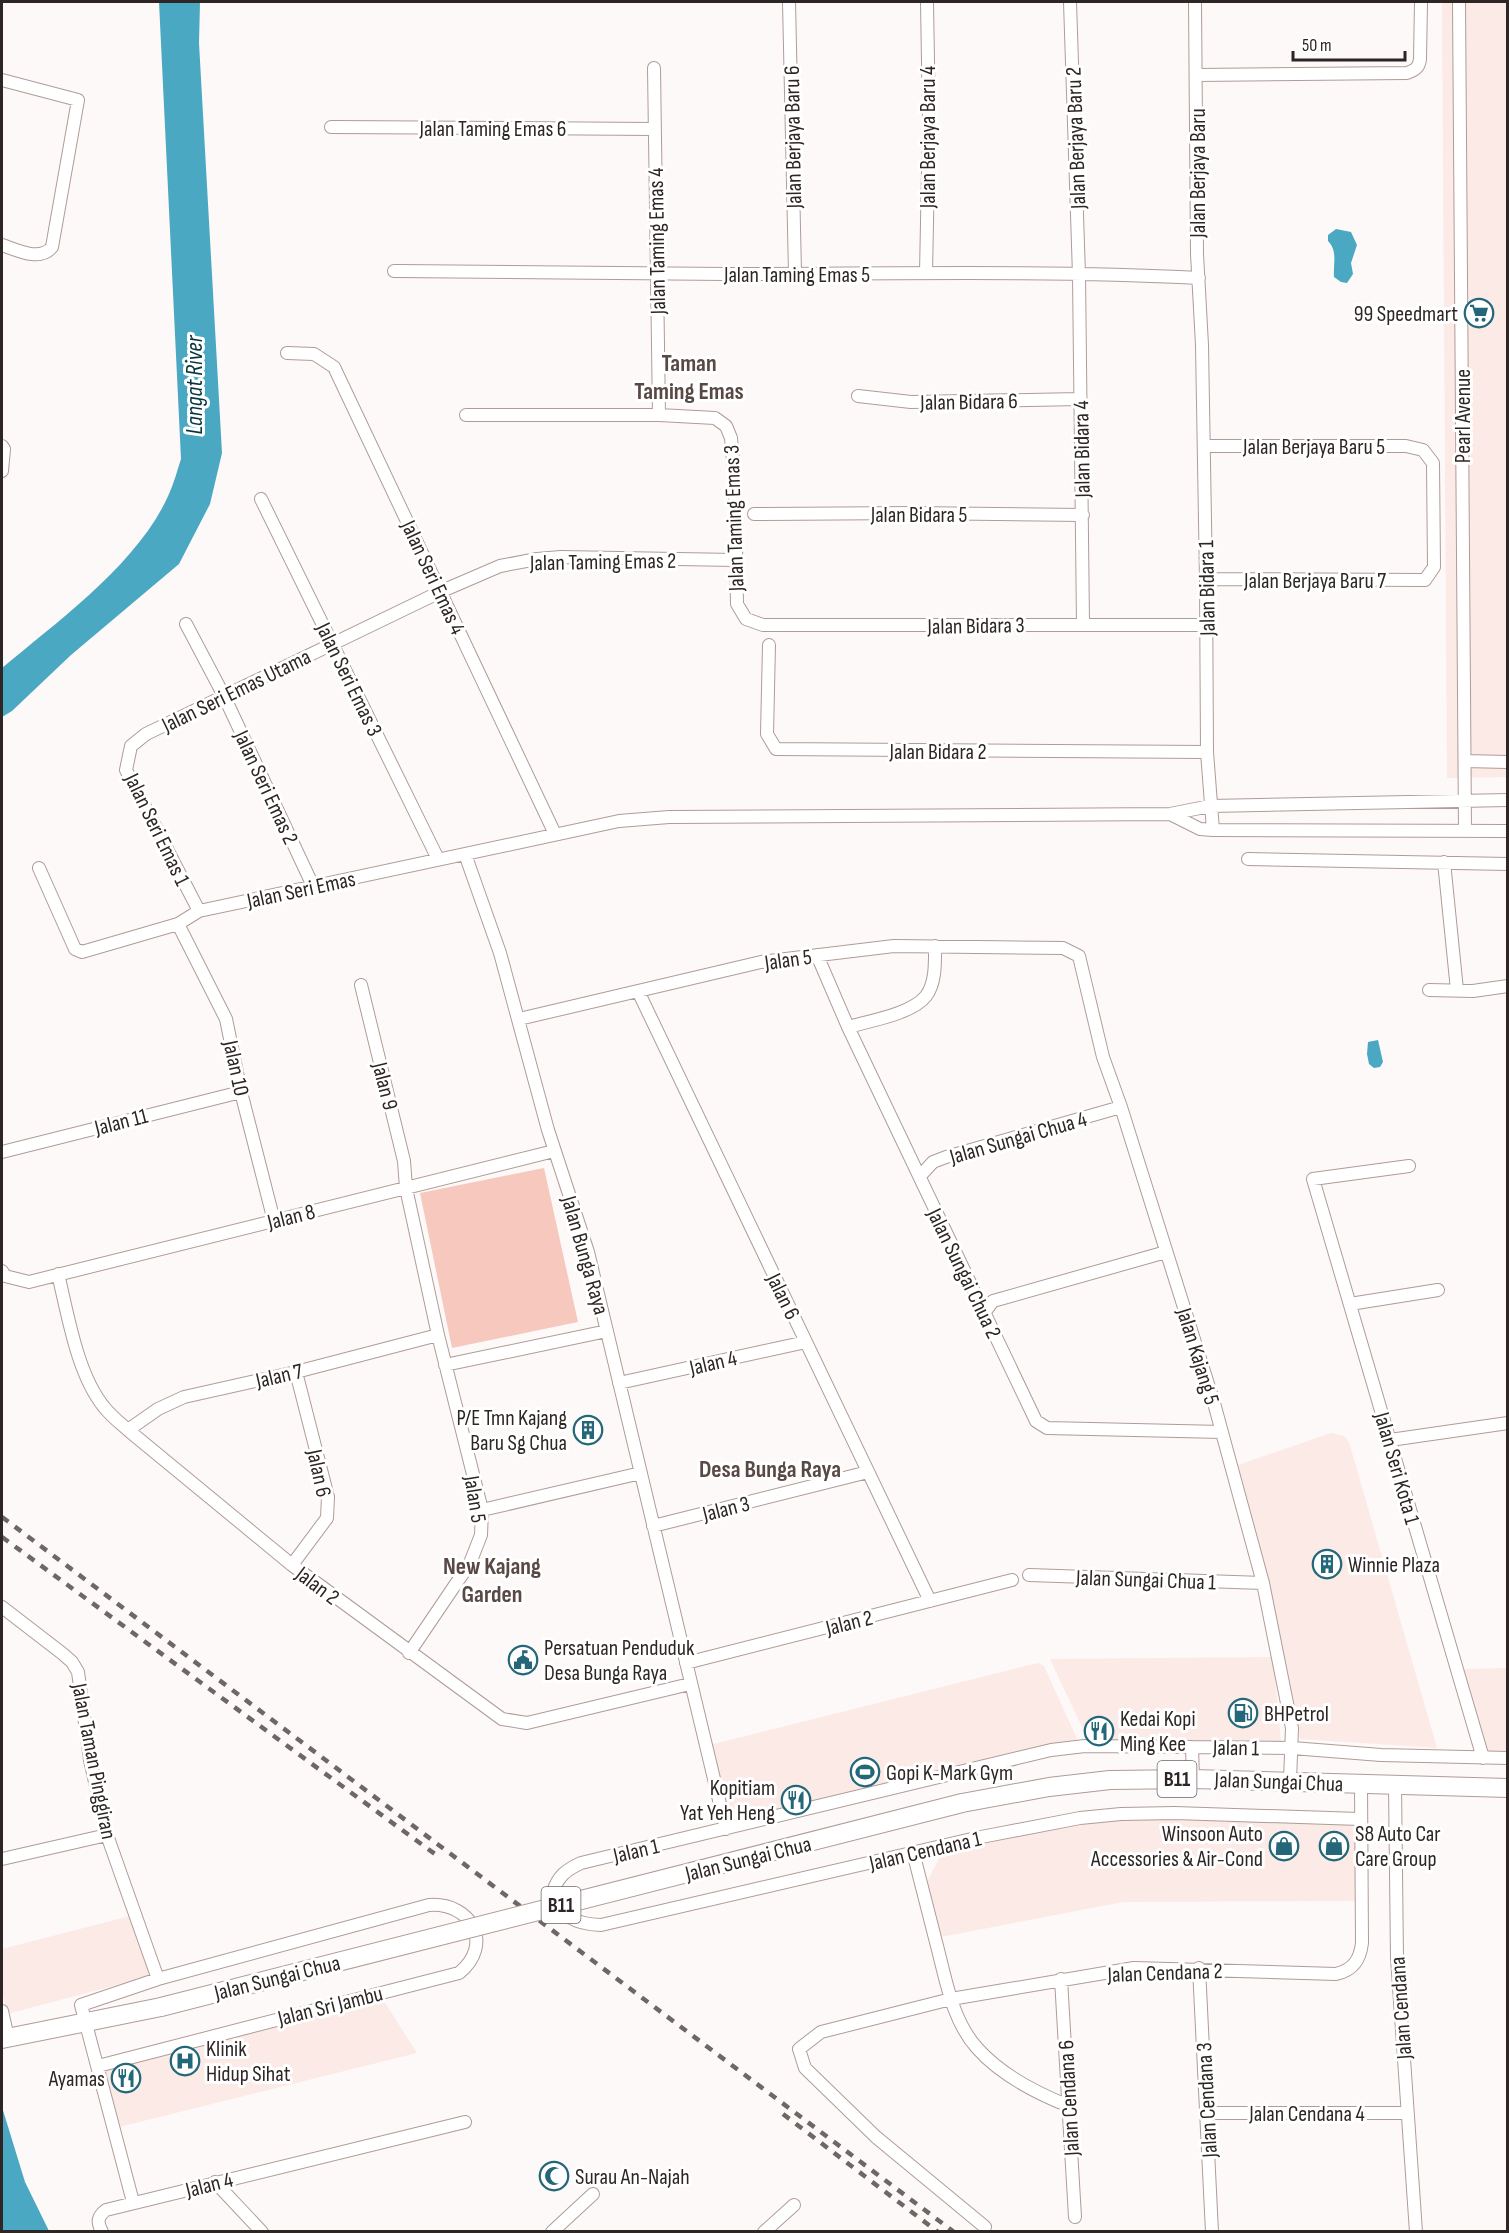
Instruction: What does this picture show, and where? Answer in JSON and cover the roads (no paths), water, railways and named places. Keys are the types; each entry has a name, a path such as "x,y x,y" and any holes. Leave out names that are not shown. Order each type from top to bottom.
{"main road":[{"name":"Jalan Sungai Chua","path":"5,2038 161,2007 962,1803 1087,1782 1193,1779 1290,1780 1508,1788"}],"street":[{"name":"Jalan Berjaya Baru 6","path":"789,2 795,273"},
{"name":"Jalan Berjaya Baru 4","path":"927,2 929,122 927,273"},
{"name":"Jalan Berjaya Baru 2","path":"1070,2 1079,274"},
{"name":"Jalan Berjaya Baru","path":"1195,2 1202,345"},
{"name":"Pearl Avenue","path":"1459,2 1465,830"},
{"path":"1196,75 1407,73 1419,66 1421,3"},
{"name":"Jalan Taming Emas 4","path":"654,68 659,415"},
{"path":"2,80 78,100 52,247 40,256 2,245"},
{"name":"Jalan Taming Emas 6","path":"331,128 655,129"},
{"name":"Jalan Taming Emas 5","path":"394,271 996,272 1199,278"},
{"name":"Jalan Bidara 4","path":"1079,274 1083,624"},
{"name":"Jalan Bidara 1","path":"1202,345 1207,752 1213,830"},
{"name":"Jalan Seri Emas 4","path":"287,353 314,354 334,367 442,591 555,834"},
{"name":"Jalan Bidara 6","path":"858,396 911,402 1080,399"},
{"name":"Jalan Taming Emas 3","path":"466,416 659,415 715,418 726,426 731,438 735,483 736,604 746,619"},
{"path":"2,446 4,448 2,471"},
{"name":"Jalan Berjaya Baru 5","path":"1204,446 1406,446 1423,450 1433,463 1434,567 1425,580"},
{"name":"Jalan Seri Emas 3","path":"261,499 438,860"},
{"name":"Jalan Bidara 5","path":"754,514 1083,515"},
{"name":"Jalan Taming Emas 2","path":"442,591 500,566 537,559 561,557 735,560"},
{"name":"Jalan Berjaya Baru 7","path":"1206,579 1425,580"},
{"name":"Jalan Seri Emas Utama","path":"131,746 146,734 442,591"},
{"name":"Jalan Bidara 3","path":"746,619 770,625 1206,625"},
{"name":"Jalan Seri Emas 2","path":"186,624 224,696 313,886"},
{"name":"Jalan Bidara 2","path":"769,645 767,734 776,749 1207,752"},
{"name":"Jalan Seri Emas 1","path":"131,746 126,770 199,911"},
{"path":"1465,761 1508,762"},
{"name":"Jalan Seri Emas","path":"39,868 75,949 82,952 178,924 199,911 619,820 669,817 1170,814 1210,806 1466,799 1508,800"},
{"path":"1170,814 1200,829 1213,830 1508,831"},
{"name":"Jalan Bunga Raya","path":"465,854 500,953 554,1150 588,1252 726,1829"},
{"path":"1248,859 1508,864"},
{"path":"1444,862 1457,990"},
{"name":"Jalan 10","path":"178,924 226,1019 241,1092 274,1221"},
{"name":"Jalan 5","path":"519,1019 761,962 894,946 1063,948"},
{"path":"848,1028 895,1014 914,1006 926,996 933,981 935,946"},
{"name":"Jalan Kajang 5","path":"1063,948 1079,956 1103,1057 1121,1107 1222,1432 1263,1583 1292,1728 1290,1780"},
{"name":"Jalan Sungai Chua 2","path":"818,955 848,1028 1036,1421 1047,1428 1222,1432"},
{"name":"Jalan 9","path":"361,985 404,1161 406,1188"},
{"path":"1429,990 1489,989 1508,986"},
{"name":"Jalan 6","path":"638,991 930,1601"},
{"name":"Jalan 11","path":"2,1152 241,1092"},
{"name":"Jalan Sungai Chua 4","path":"920,1176 933,1162 946,1157 1121,1107"},
{"name":"Jalan 8","path":"2,1270 5,1275 29,1282 554,1150"},
{"name":"Jalan Seri Kota 1","path":"1409,1166 1313,1179 1483,1758"},
{"name":"Jalan 5","path":"406,1188 445,1365 482,1510 481,1535 470,1563 409,1653"},
{"path":"984,1313 993,1301 1166,1252"},
{"name":"Jalan 2","path":"58,1274 75,1341 90,1385 104,1407 128,1430 292,1565 502,1719 527,1723 690,1684"},
{"path":"1350,1304 1438,1290"},
{"path":"445,1365 607,1331"},
{"name":"Jalan 7","path":"128,1430 158,1409 184,1396 296,1372 438,1335"},
{"name":"Jalan 4","path":"620,1383 806,1342"},
{"name":"Jalan 6","path":"292,1565 327,1518 328,1497 296,1372"},
{"path":"1390,1440 1508,1423"},
{"name":"Jalan 3","path":"653,1526 868,1472"},
{"path":"482,1510 641,1473"},
{"name":"Jalan Sungai Chua 1","path":"1029,1575 1263,1583"},
{"name":"Jalan 2","path":"686,1663 1012,1580"},
{"name":"Jalan Taman Pinggiran","path":"2,1607 63,1654 78,1672 90,1761 107,1835 158,1979"},
{"name":"Jalan 1","path":"581,1863 1051,1750 1085,1746 1292,1748 1381,1755 1508,1758"},
{"path":"1192,1747 1193,1779"},
{"path":"1360,1819 1361,1784"},
{"name":"Jalan Cendana","path":"1395,1785 1397,1958 1416,2232"},
{"name":"Jalan Cendana 1","path":"581,1863 562,1873 555,1883 553,1892 561,1908 574,1921 601,1925 913,1852 1050,1823 1121,1814 1175,1813 1360,1819"},
{"name":"Jalan Cendana 2","path":"985,2227 876,2137 805,2068 799,2049 821,2031 951,1999 1134,1968 1199,1968 1336,1974 1346,1971 1352,1967 1361,1952 1362,1943 1360,1819"},
{"path":"2,1859 107,1835"},
{"path":"913,1852 951,1999 961,2025 976,2047 996,2067 1044,2096 1069,2106"},
{"name":"Jalan Sri Jambu","path":"98,2066 459,1972 469,1965 476,1941 474,1928 465,1914 454,1908 429,1905 158,1979"},
{"name":"Jalan Cendana 3","path":"1199,1968 1212,2232"},
{"path":"133,2202 81,2005 158,1979"},
{"name":"Jalan Cendana 6","path":"1061,1979 1075,2217"},
{"path":"2,2011 5,2038"},
{"name":"Jalan Cendana 4","path":"1207,2113 1407,2113"},
{"name":"Jalan 4","path":"102,2232 98,2224 101,2214 106,2210 465,2122"},
{"path":"215,2182 262,2232"},
{"path":"552,2232 593,2194"},
{"path":"764,2232 794,2205"}],"water":[{"name":"Langat River","path":"159,2 200,2 199,43 222,453 210,504 179,564 71,655 12,711 2,717 2,668 72,610 118,567 138,544 156,519 169,494 181,459"},
{"path":"1336,229 1351,232 1357,245 1351,263 1353,274 1347,283 1334,277 1334,253 1328,241 1328,235"},
{"path":"1378,1040 1383,1062 1380,1067 1374,1068 1369,1064 1368,1042"},
{"path":"2,2107 25,2182 49,2231 2,2231"}],"railway":[{"path":"2,1517 954,2232"},
{"path":"2,1537 439,1857"},
{"path":"783,2114 938,2232"}],"place":[{"name":"99 Speedmart","path":"1479,313"},
{"name":"P/E Tmn Kajang Baru Sg Chua","path":"588,1430"},
{"name":"Winnie Plaza","path":"1327,1564"},
{"name":"Persatuan Penduduk Desa Bunga Raya","path":"523,1660"},
{"name":"BHPetrol","path":"1243,1713"},
{"name":"Kedai Kopi Ming Kee","path":"1099,1731"},
{"name":"Gopi K-Mark Gym","path":"865,1772"},
{"name":"Kopitiam Yat Yeh Heng","path":"796,1800"},
{"name":"Winsoon Auto Accessories & Air-Cond","path":"1284,1846"},
{"name":"S8 Auto Car Care Group","path":"1334,1846"},
{"name":"Klinik Hidup Sihat","path":"185,2061"},
{"name":"Ayamas","path":"126,2078"},
{"name":"Surau An-Najah","path":"554,2176"}],"district":[{"name":"Taman Taming Emas","path":"689,377"},
{"name":"Desa Bunga Raya","path":"770,1469"},
{"name":"New Kajang Garden","path":"492,1580"}]}
